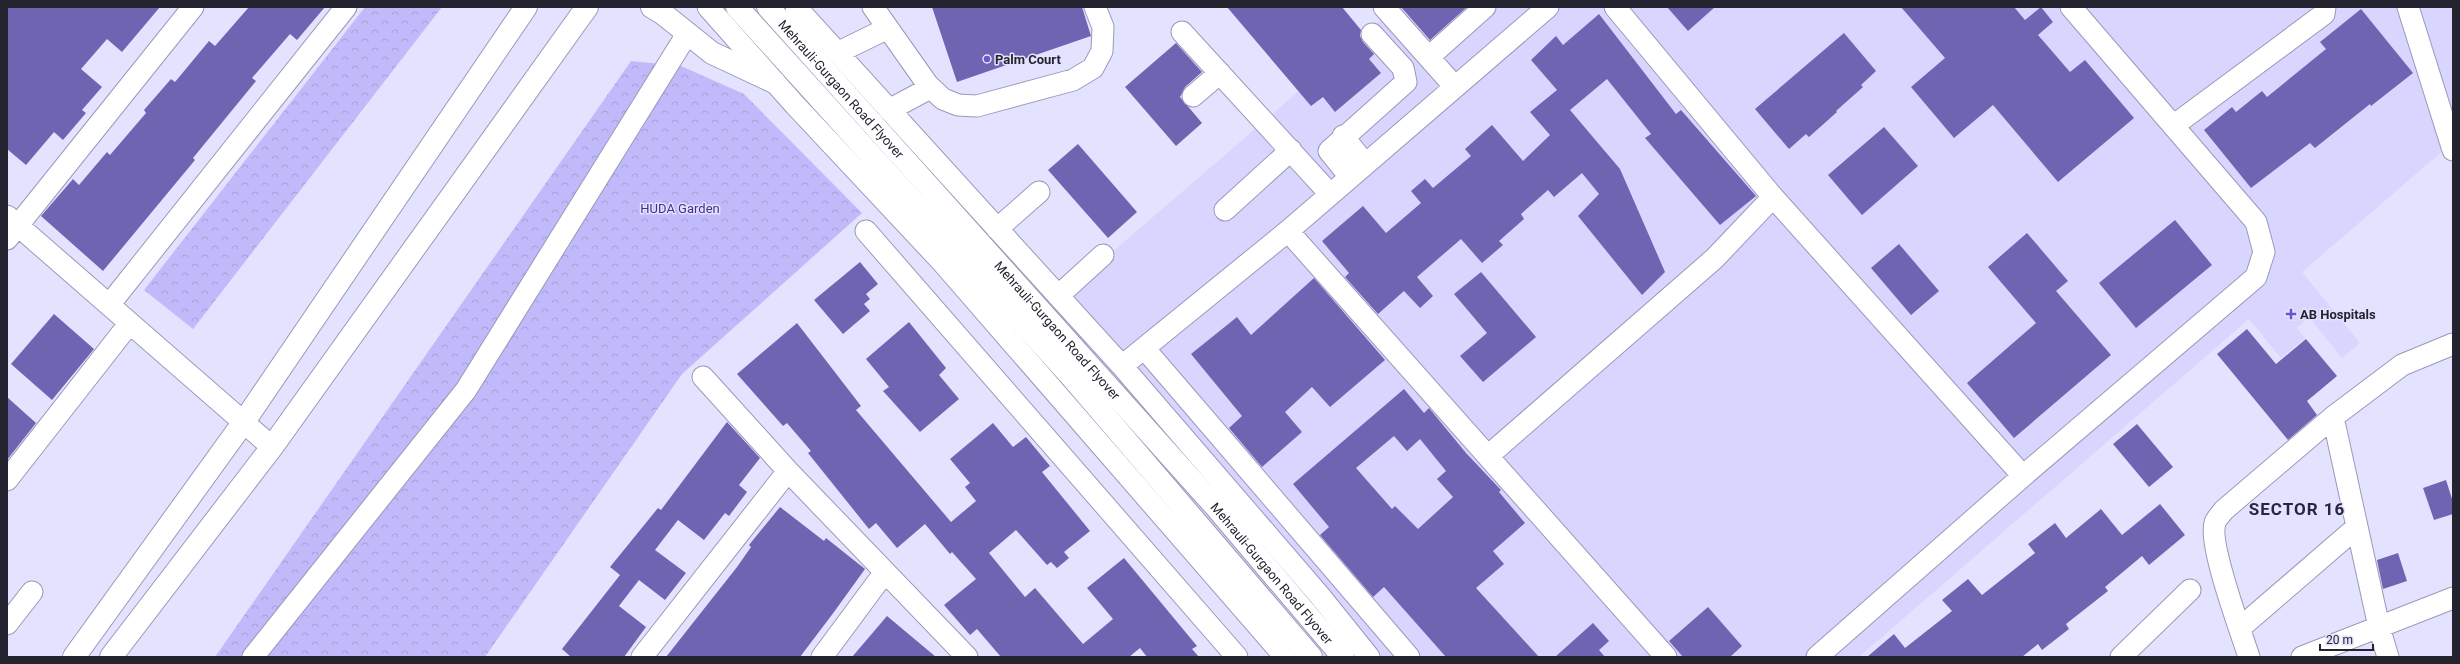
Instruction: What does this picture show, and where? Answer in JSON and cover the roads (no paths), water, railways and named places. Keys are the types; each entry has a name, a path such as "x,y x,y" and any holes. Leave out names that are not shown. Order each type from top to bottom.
{"main road":[{"path":"74,657 243,423 526,7"},
{"path":"111,657 272,447 587,7"},
{"path":"652,7 662,13 712,53 774,82"},
{"name":"Mehrauli-Gurgaon Road Flyover","path":"737,7 1071,376 1299,653"},
{"name":"Mehrauli-Gurgaon Road Flyover","path":"768,7 1216,507 1343,657"}],"street":[{"path":"193,7 10,227 109,305 272,447"},
{"path":"109,305 346,7"},
{"path":"873,7 930,88 943,99 958,105 976,106 1072,80 1092,68 1102,51 1103,28 1095,7"},
{"path":"1384,7 1455,87"},
{"path":"1429,57 1485,7"},
{"path":"1615,7 1772,197 2023,476"},
{"path":"1817,657 2023,476 2256,277 2264,252 2256,222 2071,7"},
{"path":"2173,126 2324,14 2325,7"},
{"path":"2408,7 2453,150"},
{"path":"805,9 837,53 1122,366 1320,596 1369,657"},
{"path":"1122,366 1288,231 1455,87 1539,10"},
{"path":"720,11 774,82 943,263 1258,626 1299,653"},
{"path":"837,53 888,28"},
{"path":"1182,32 1330,194"},
{"path":"253,657 466,390 687,34"},
{"path":"1350,177 1329,151 1343,136 1406,82 1402,68 1372,34"},
{"path":"1193,96 1220,73"},
{"path":"889,110 930,88"},
{"path":"1343,136 1365,164"},
{"path":"1225,210 1291,150"},
{"path":"997,229 1039,192"},
{"path":"1488,456 1715,258 1772,197"},
{"path":"866,231 1237,657"},
{"path":"1288,231 1666,657"},
{"path":"1058,296 1103,255"},
{"path":"7,480 129,324"},
{"path":"2249,657 2217,554 2214,536 2215,522 2224,510 2333,416 2402,365 2453,344"},
{"path":"1144,348 1409,657"},
{"path":"703,377 788,471 967,657"},
{"path":"2333,416 2379,627 2388,657"},
{"path":"642,657 788,471"},
{"path":"2240,628 2357,527"},
{"path":"822,657 885,572"},
{"path":"2121,657 2190,590"},
{"path":"7,624 32,592"},
{"path":"2302,657 2453,598"},
{"path":"1258,626 1262,657"}],"place":[{"name":"Palm Court","path":"987,59"},
{"name":"AB Hospitals","path":"2291,314"}],"district":[{"name":"SECTOR 16","path":"2297,509"}],"park label":[{"name":"HUDA Garden","path":"680,208"}]}
